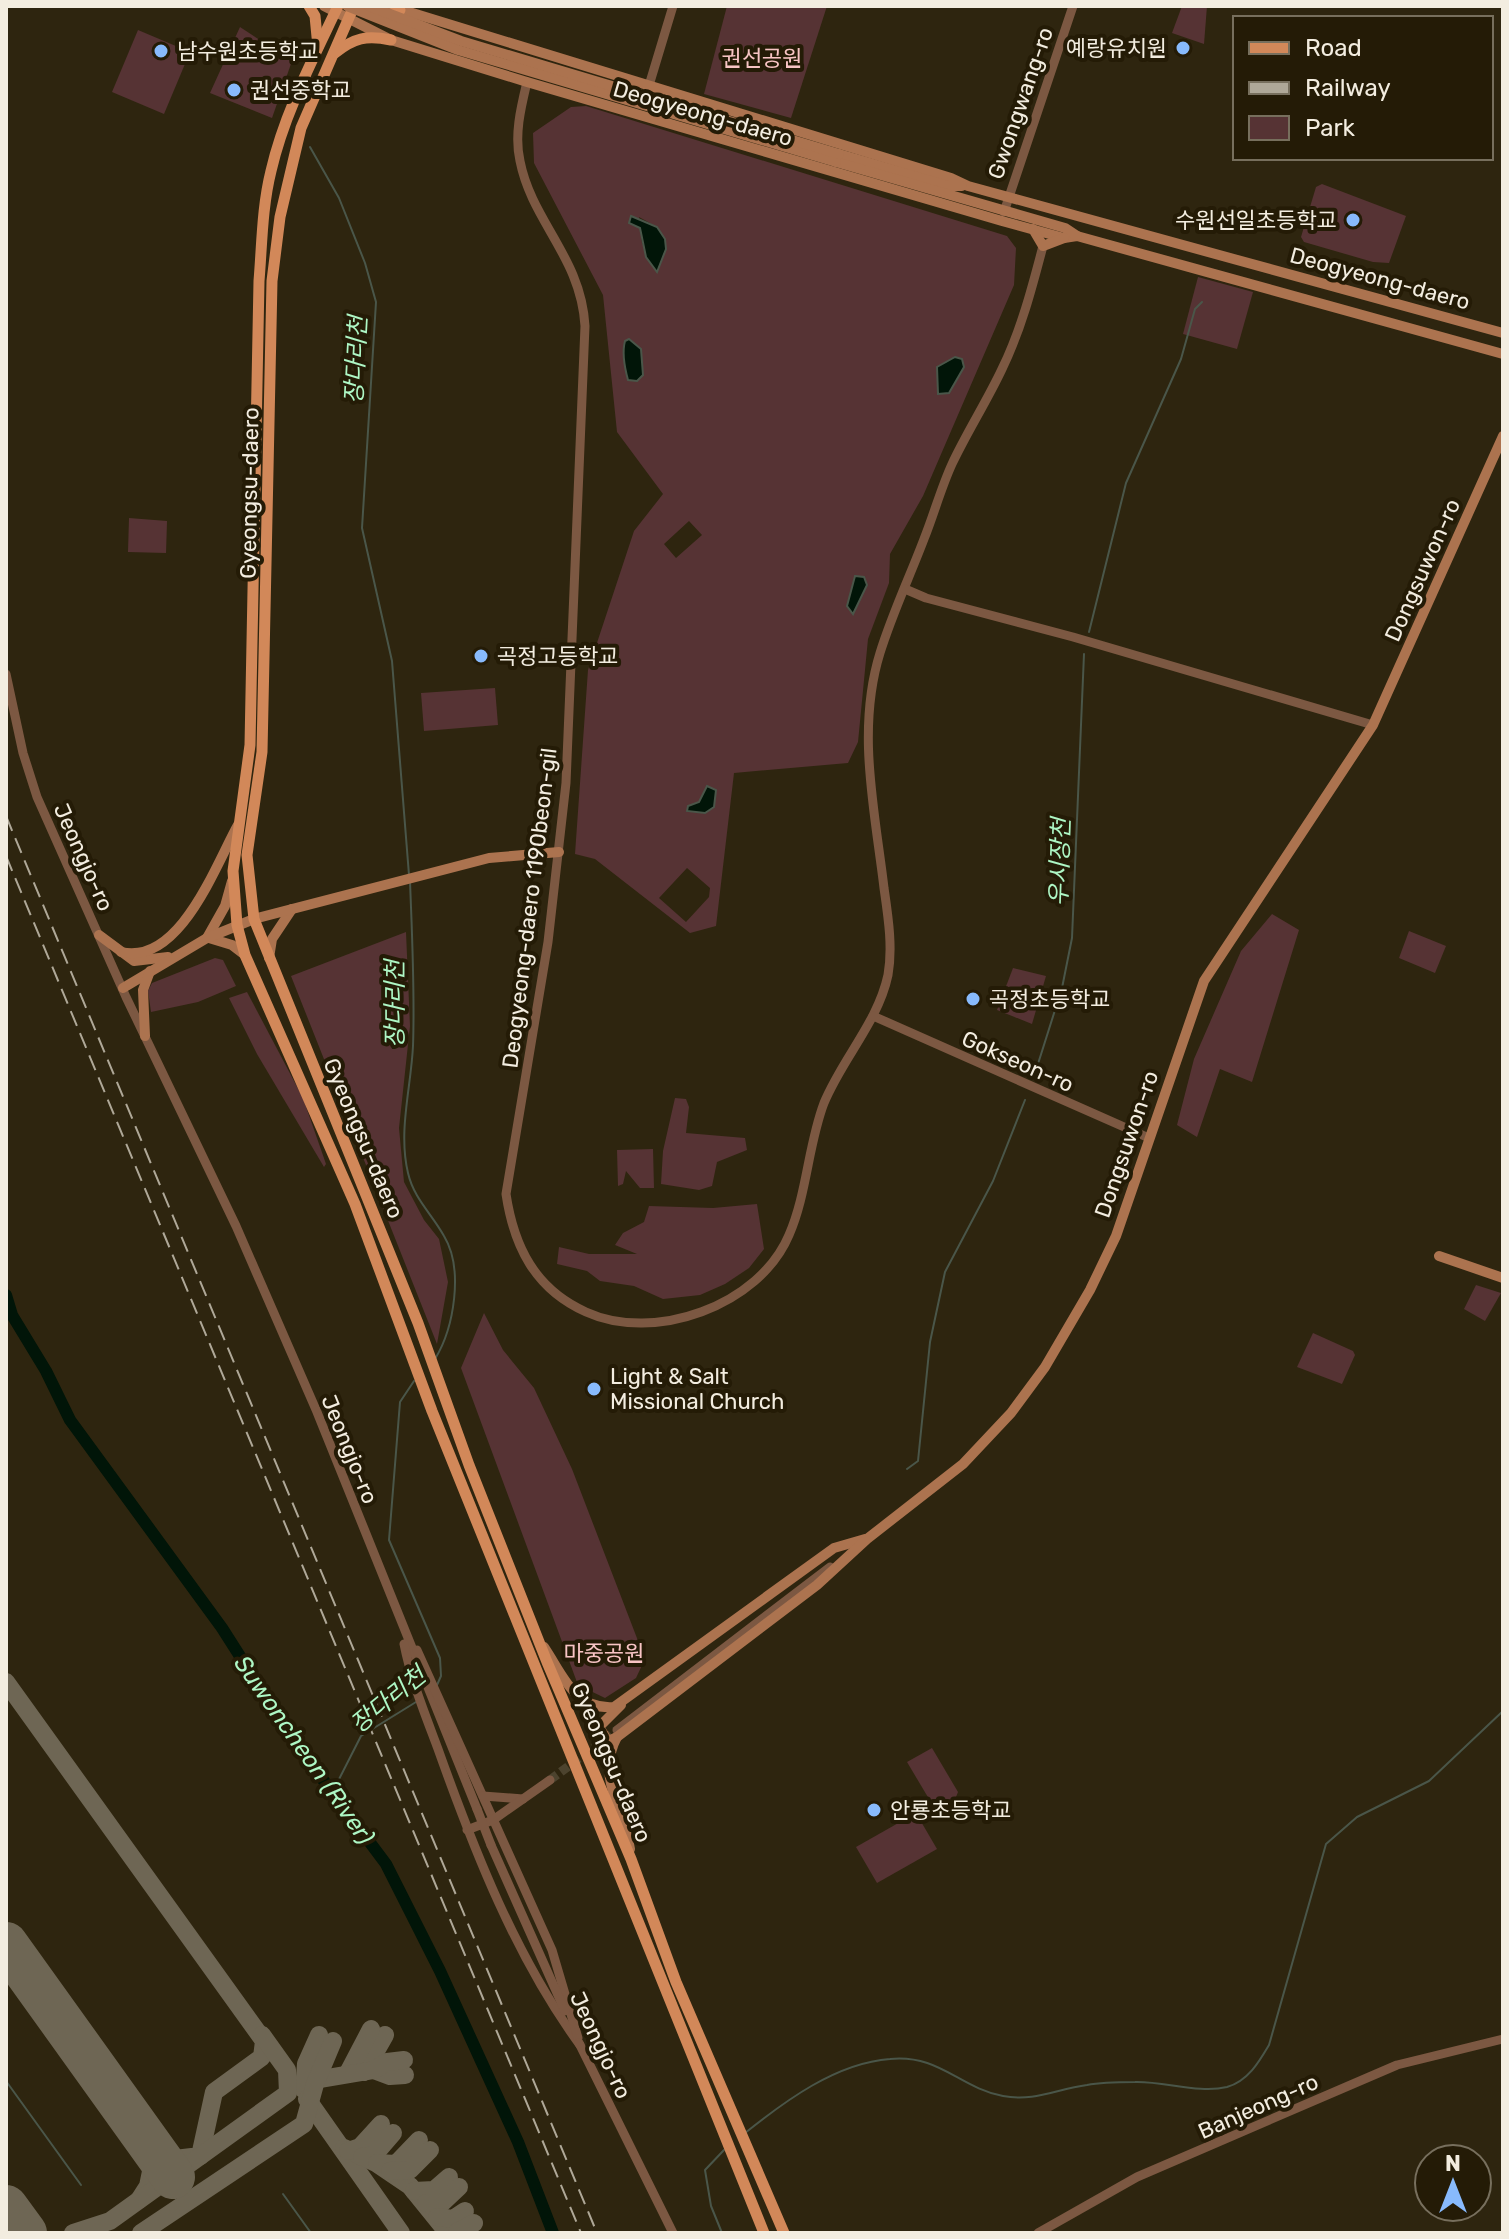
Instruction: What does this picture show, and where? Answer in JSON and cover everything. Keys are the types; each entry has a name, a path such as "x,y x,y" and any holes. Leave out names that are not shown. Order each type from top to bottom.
{"main road":[{"path":"309,6 315,16 318,47"},
{"name":"Gyeongsu-daero","path":"354,6 348,12 301,128 289,172 272,281 262,752 247,855 254,919 268,960 425,1341 537,1635 631,1859 676,1982 784,2233"},
{"path":"369,6 461,41 838,158"},
{"name":"Deogyeong-daero","path":"395,7 951,178 968,186 1503,333"},
{"name":"Gyeongsu-daero","path":"332,8 270,171 265,212 259,281 250,745 233,878 237,925 245,955 347,1184 432,1411 764,2233"},
{"name":"Deogyeong-daero","path":"332,8 348,12 391,40 527,82 1064,238 1077,236"},
{"path":"348,12 458,50 838,158"},
{"path":"331,56 356,38 391,40"},
{"name":"Deogyeong-daero","path":"838,158 948,186 968,186"},
{"name":"Deogyeong-daero","path":"838,158 1004,212 1065,228 1077,236 1503,354"},
{"path":"1033,229 1043,246 1064,238"},
{"name":"Dongsuwon-ro","path":"617,1733 817,1585 867,1539 963,1464 1011,1413 1045,1367 1090,1290 1116,1236 1204,981 1373,725 1503,436"},
{"path":"121,952 132,955 154,948 181,925 194,908 238,825"},
{"path":"123,988 207,938 254,919 434,870 489,858 559,852"},
{"path":"207,938 225,906 233,878"},
{"path":"268,960 272,939 292,908"},
{"path":"99,935 134,961 177,955"},
{"path":"207,938 232,945 245,955"},
{"path":"145,1036 143,990 150,971"},
{"path":"1439,1256 1503,1278"},
{"path":"617,1733 608,1741 599,1727 626,1701 710,1636 834,1548 867,1539"},
{"path":"537,1635 573,1694 601,1708 626,1701"},
{"path":"617,1733 607,1767 626,1826 631,1859"}],"street":[{"path":"640,116 673,6"},
{"name":"Gwongwang-ro","path":"1004,212 1073,6"},
{"name":"Deogyeong-daero 1190beon-gil","path":"527,82 519,115 519,160 531,193 578,281 585,326 566,783 537,1011 506,1194 511,1226 525,1261 540,1280 578,1308 607,1322 639,1325 685,1318 727,1299 759,1276 776,1258 790,1235 824,1102 873,1016"},
{"path":"873,1016 888,974 889,926 867,749 879,655 951,466 1002,369 1021,324 1043,246"},
{"path":"905,589 926,598 1073,637 1373,725"},
{"name":"Jeongjo-ro","path":"6,674 23,753 37,797 145,1036 236,1226 298,1369 491,1845 580,2045 673,2233"},
{"name":"Gokseon-ro","path":"873,1016 1149,1138"},
{"path":"430,1699 483,1796 552,1950 580,2045"},
{"path":"430,1699 467,1830 550,2004 580,2045"},
{"path":"467,1830 493,1820 550,1780"},
{"path":"483,1796 523,1799"},
{"path":"502,1841 501,1826 512,1807"},
{"name":"Banjeong-ro","path":"1038,2233 1137,2177 1397,2065 1503,2039"}],"green space":[{"name":"권선공원","path":"727,6 827,6 791,118 704,94"},
{"path":"1182,6 1207,6 1204,44 1172,33"},
{"path":"240,27 292,61 272,118 210,93"},
{"path":"138,30 190,52 164,114 112,92"},
{"path":"586,106 1007,236 1016,248 1014,285 923,496 890,554 889,583 868,639 858,742 848,763 734,773 716,926 690,933 595,859 575,854 588,670 634,531 663,494 617,432 603,295 534,163 533,133 571,107","holes":["639,217 657,227 665,239 662,254 646,251","629,339 640,349 643,371 637,381 628,380","689,521 702,535 676,558 664,544","687,868 710,888 709,897 686,922 659,898"]},
{"path":"1322,184 1406,216 1389,263 1373,262 1304,242 1301,237 1316,187"},
{"path":"1198,277 1253,292 1237,349 1183,334"},
{"path":"129,518 167,521 166,553 128,552"},
{"path":"495,688 498,725 424,731 421,693"},
{"path":"1272,914 1299,930 1252,1082 1220,1069 1197,1137 1177,1125 1194,1059 1241,951"},
{"path":"1409,931 1446,946 1435,973 1399,958"},
{"path":"406,932 410,1026 399,1128 404,1182 424,1220 439,1239 448,1282 437,1344 291,976"},
{"path":"215,958 223,960 236,986 198,1002 151,1012 148,991 152,983"},
{"path":"1013,968 1046,976 1032,1024 997,1010"},
{"path":"247,992 303,1098 326,1164 324,1167 257,1054 229,998"},
{"path":"675,1098 686,1099 689,1107 686,1133 745,1138 747,1150 717,1162 712,1186 699,1190 661,1184 663,1151"},
{"path":"653,1149 654,1188 640,1188 626,1171 623,1184 618,1186 617,1150"},
{"path":"757,1204 764,1249 749,1268 725,1284 700,1295 663,1299 634,1286 600,1281 587,1271 557,1264 559,1247 589,1254 637,1254 615,1245 623,1233 644,1222 649,1206 713,1208"},
{"path":"1476,1285 1501,1293 1485,1321 1464,1309"},
{"name":"마중공원","path":"484,1313 503,1350 534,1388 572,1469 645,1659 636,1678 605,1698 578,1685 461,1368"},
{"path":"1313,1333 1353,1351 1355,1355 1342,1384 1297,1367"},
{"path":"932,1748 958,1792 956,1797 935,1809 907,1762"},
{"path":"916,1813 937,1849 877,1883 856,1847"}],"shaded area":[{"path":"631,216 657,227 665,239 666,249 657,272 646,257 640,228 629,223"},
{"path":"629,339 641,349 643,375 637,381 628,380 626,371 624,345"},
{"path":"955,357 962,359 964,367 949,393 938,394 937,367"},
{"path":"855,576 864,577 867,585 853,614 847,606"},
{"path":"707,786 716,790 714,807 705,813 687,811 688,806 699,802"}],"waterway":[{"name":"장다리천","path":"310,147 339,198 365,263 376,302 362,528 392,661 409,875"},
{"name":"우시장천","path":"1089,632 1126,483 1181,359 1195,309 1202,302"},
{"name":"우시장천","path":"1037,1067 1062,988 1072,938 1084,654"},
{"name":"장다리천","path":"410,881 414,1025 405,1157 414,1191 450,1249 455,1281 447,1331 435,1359"},
{"name":"우시장천","path":"907,1469 918,1461 930,1342 945,1272 993,1181 1025,1100"},
{"name":"Suwoncheon (River)","path":"6,1295 12,1315 46,1371 70,1420 222,1628 294,1741 386,1864 440,1971 518,2142 553,2233"},
{"name":"장다리천","path":"414,1381 400,1402 389,1540 440,1658 441,1676 437,1685"},
{"name":"장다리천","path":"332,1793 361,1736 416,1702"},
{"path":"745,2133 777,2108 831,2076 870,2062 890,2059 907,2059 936,2066 988,2092 1015,2097 1105,2083 1146,2082 1205,2089 1234,2084 1252,2070 1269,2045 1326,1844 1357,1817 1429,1781 1503,1711"},
{"path":"6,2081 81,2185"},
{"path":"722,2233 711,2206 705,2170 724,2150"},
{"path":"283,2194 311,2233"}],"taxiway":[{"path":"6,1682 264,2041 262,2057 214,2092 200,2156 175,2159 155,2152 148,2186 139,2200"},
{"path":"348,2073 371,2029"},
{"path":"73,2233 110,2221 288,2093 287,2070 262,2035"},
{"path":"304,2090 306,2064 319,2035"},
{"path":"364,2072 385,2035"},
{"path":"141,2233 304,2124 315,2084 333,2041"},
{"path":"309,2081 374,2070 387,2062 404,2060"},
{"path":"374,2070 390,2076 405,2075"},
{"path":"307,2099 401,2233"},
{"path":"348,2151 360,2147 381,2124"},
{"path":"362,2157 374,2155 393,2133"},
{"path":"377,2163 396,2164 419,2140"},
{"path":"344,2148 376,2163 410,2186 448,2233"},
{"path":"390,2171 410,2170 430,2150"},
{"path":"414,2191 434,2190 449,2177"},
{"path":"426,2203 442,2203 459,2187"},
{"path":"437,2217 453,2219 465,2211"},
{"path":"457,2232 474,2223"}],"runway":[{"path":"6,1944 173,2177"},
{"path":"6,2207 25,2233"}],"tunnel":[{"path":"550,1780 617,1730"}],"railway":[{"path":"6,816 597,2233"},
{"path":"6,856 581,2233"}],"place":[{"name":"예랑유치원","path":"1183,48"},
{"name":"남수원초등학교","path":"161,51"},
{"name":"권선중학교","path":"234,90"},
{"name":"수원선일초등학교","path":"1353,220"},
{"name":"곡정고등학교","path":"481,656"},
{"name":"곡정초등학교","path":"973,999"},
{"name":"Light & Salt Missional Church","path":"594,1389"},
{"name":"안룡초등학교","path":"874,1810"}]}
